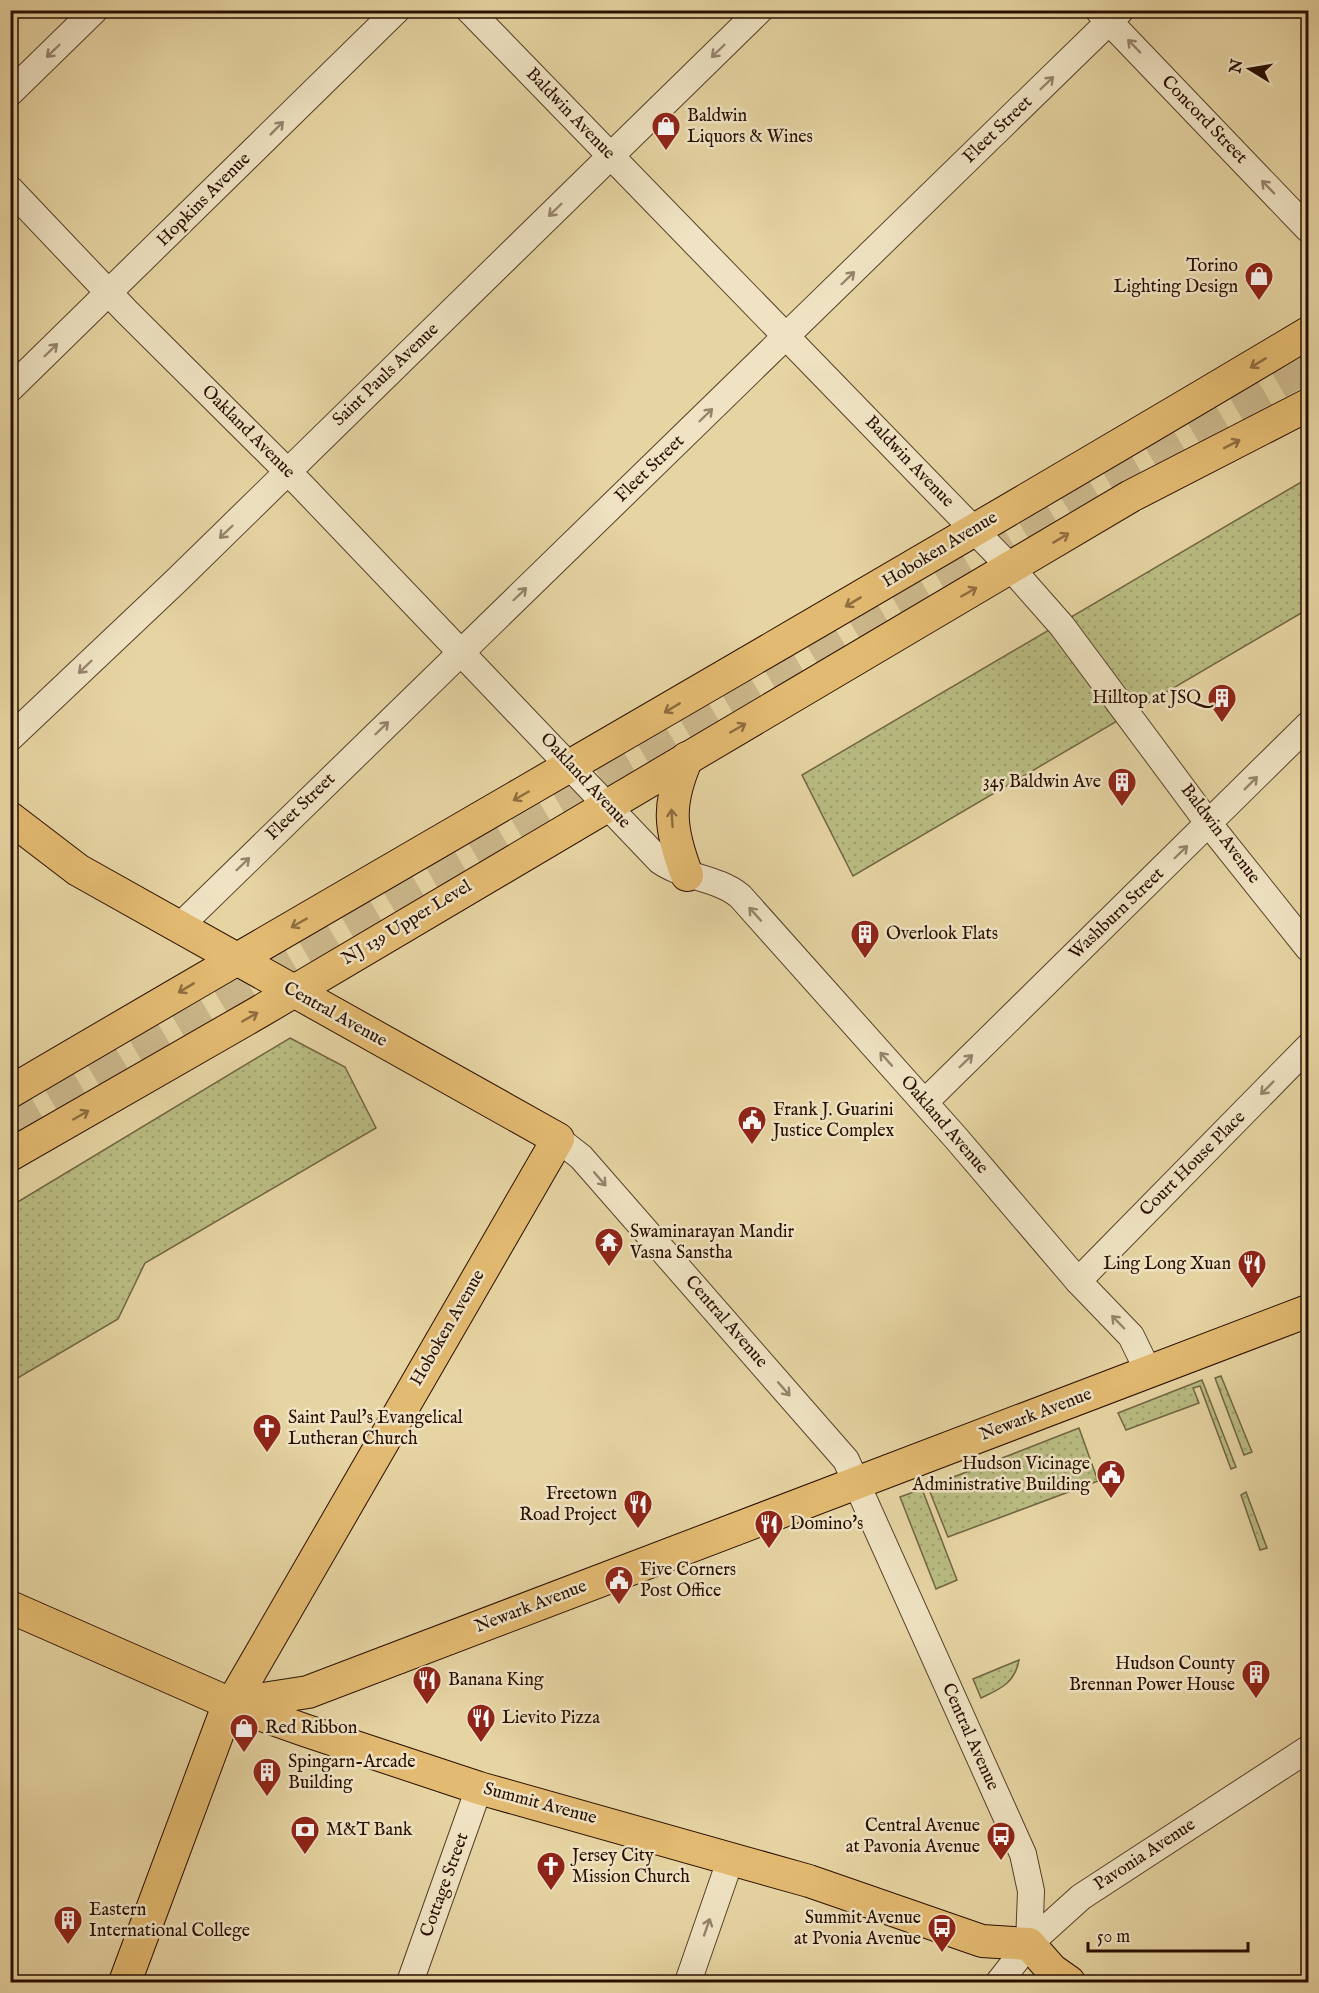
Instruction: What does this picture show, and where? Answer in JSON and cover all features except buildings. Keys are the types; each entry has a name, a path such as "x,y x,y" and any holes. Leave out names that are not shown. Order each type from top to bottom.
{"main road":[{"name":"Hoboken Avenue","path":"572,767 1308,333"},
{"path":"1010,567 1131,496 1308,405"},
{"name":"NJ 139 Upper Level","path":"10,1155 1010,567"},
{"path":"687,758 671,806 675,841 687,875"},
{"path":"10,1092 237,958 572,767"},
{"name":"Central Avenue","path":"10,818 78,870 558,1139"},
{"name":"Hoboken Avenue","path":"231,1704 558,1139"},
{"name":"Newark Avenue","path":"231,1704 308,1692 1308,1311"},
{"name":"Summit Avenue","path":"10,1607 231,1704 479,1788 809,1881 982,1941 1029,1944"},
{"path":"125,1983 209,1750 231,1704"},
{"path":"1029,1944 1052,1970 1069,1983"}],"street":[{"path":"10,93 95,10"},
{"name":"Hopkins Avenue","path":"10,389 397,10"},
{"name":"Baldwin Avenue","path":"469,10 975,528 1010,567 1062,626 1209,824 1308,948"},
{"name":"Saint Pauls Avenue","path":"10,738 288,471 760,10"},
{"name":"Concord Street","path":"1110,14 1308,229"},
{"name":"Fleet Street","path":"179,927 460,651 788,336 1110,14"},
{"name":"Oakland Avenue","path":"10,189 288,471 660,861 687,875 728,888 740,896 924,1102 1078,1281 1131,1336 1148,1371"},
{"name":"Washburn Street","path":"924,1102 1308,725"},
{"name":"Court House Place","path":"1078,1281 1308,1047"},
{"name":"Central Avenue","path":"558,1139 581,1157 846,1460 1023,1854 1030,1891 1029,1944"},
{"name":"Pavonia Avenue","path":"999,1983 1029,1944 1081,1897 1308,1749"},
{"name":"Cottage Street","path":"410,1983 479,1788"},
{"path":"688,1983 731,1858"}],"green space":[{"path":"1308,478 1308,609 853,876 802,775"},
{"path":"290,1038 345,1067 376,1128 145,1263 118,1319 11,1382 11,1206"},
{"path":"1221,1376 1252,1452 1244,1455 1215,1378"},
{"path":"1202,1380 1236,1467 1231,1469 1200,1386 1193,1388 1199,1403 1126,1430 1118,1413"},
{"path":"1079,1428 1098,1481 948,1537 928,1487"},
{"path":"922,1489 957,1580 936,1589 900,1497"},
{"path":"1246,1492 1267,1548 1260,1550 1241,1495"},
{"path":"1019,1660 1014,1674 1006,1684 981,1698 973,1679"}],"tunnel":[{"path":"10,1127 1308,365"}],"place":[{"name":"Baldwin Liquors & Wines","path":"666,152"},
{"name":"Torino Lighting Design","path":"1259,302"},
{"name":"Hilltop at JSQ","path":"1222,724"},
{"name":"345 Baldwin Ave","path":"1122,808"},
{"name":"Overlook Flats","path":"865,960"},
{"name":"Frank J. Guarini Justice Complex","path":"752,1146"},
{"name":"Swaminarayan Mandir Vasna Sanstha","path":"609,1268"},
{"name":"Ling Long Xuan","path":"1252,1290"},
{"name":"Saint Paul's Evangelical Lutheran Church","path":"267,1454"},
{"name":"Hudson Vicinage Administrative Building","path":"1111,1500"},
{"name":"Freetown Road Project","path":"638,1530"},
{"name":"Domino's","path":"769,1550"},
{"name":"Five Corners Post Office","path":"619,1606"},
{"name":"Hudson County Brennan Power House","path":"1256,1700"},
{"name":"Banana King","path":"427,1706"},
{"name":"Lievito Pizza","path":"481,1744"},
{"name":"Red Ribbon","path":"244,1754"},
{"name":"Spingarn-Arcade Building","path":"267,1798"},
{"name":"M&T Bank","path":"305,1856"},
{"name":"Central Avenue at Pavonia Avenue","path":"1001,1862"},
{"name":"Jersey City Mission Church","path":"551,1892"},
{"name":"Eastern International College","path":"68,1946"},
{"name":"Summit Avenue at Pvonia Avenue","path":"942,1954"}]}
